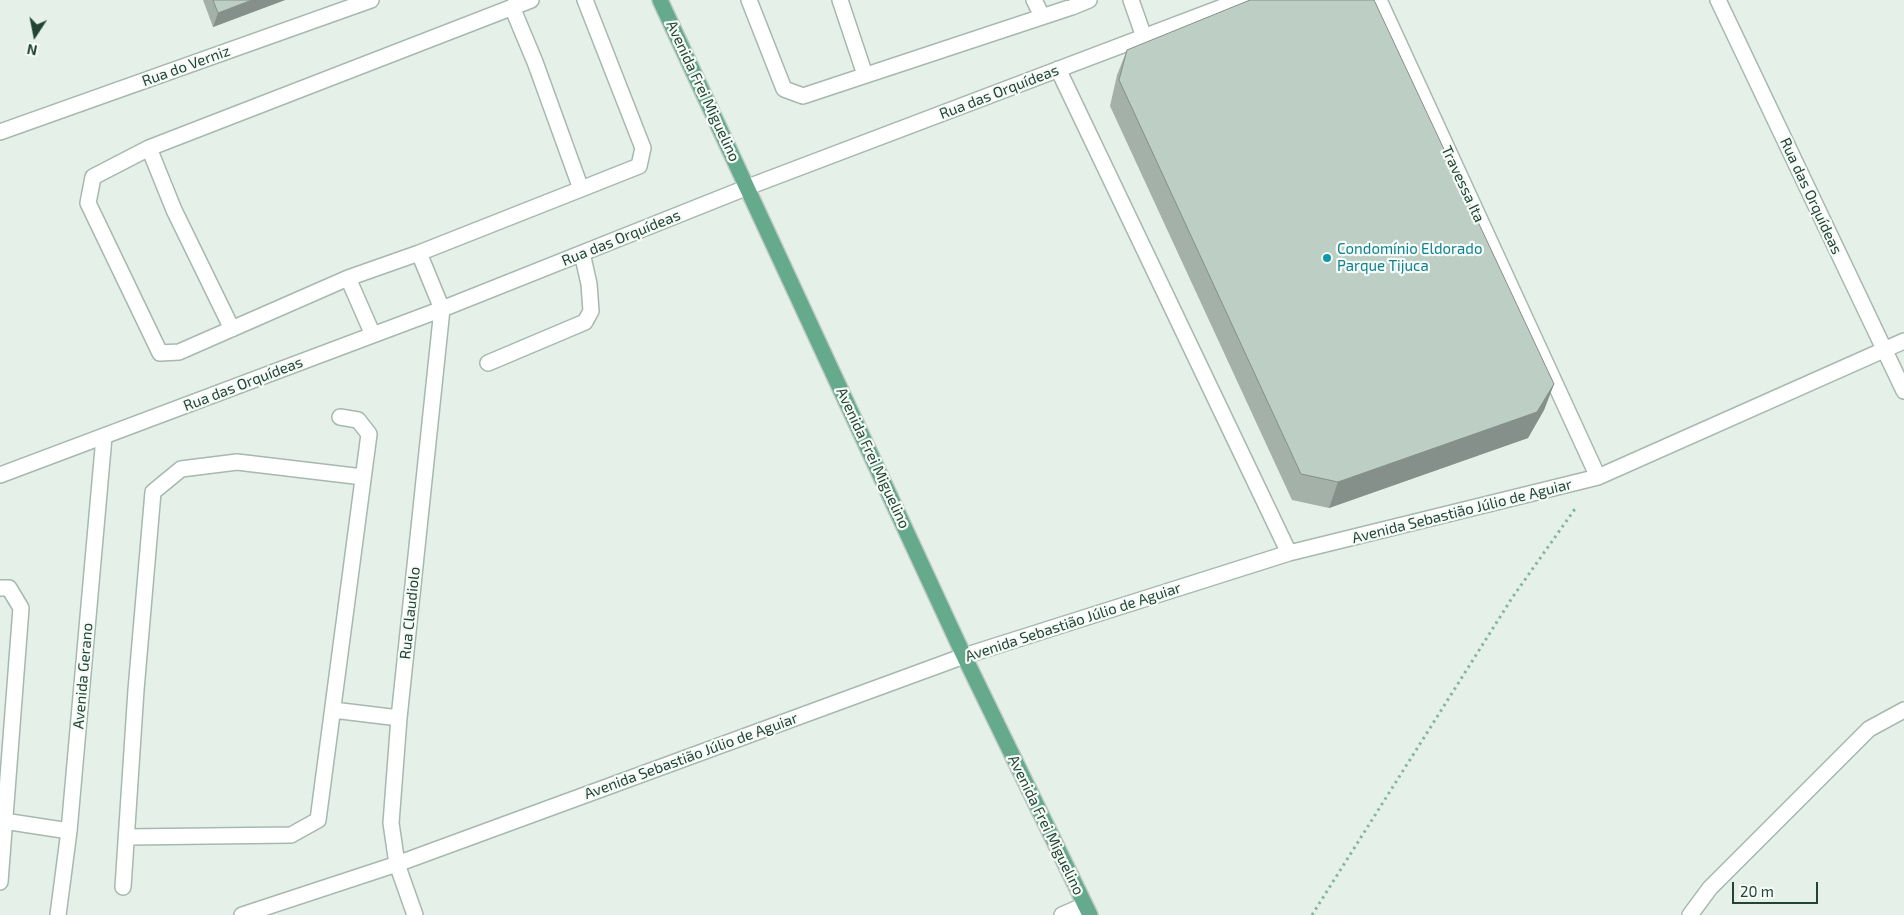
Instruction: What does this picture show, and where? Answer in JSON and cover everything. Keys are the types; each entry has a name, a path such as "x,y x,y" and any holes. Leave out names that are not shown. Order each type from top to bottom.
{"main road":[{"name":"Avenida Frei Miguelino","path":"660,0 964,656 1087,910"}],"street":[{"name":"Rua do Verniz","path":"0,132 371,0"},
{"path":"531,0 149,148 93,177 88,203 160,353 179,352 348,278 419,253 639,166 643,148 585,0"},
{"path":"749,0 784,89 803,96 1089,0"},
{"path":"840,0 865,75"},
{"path":"1034,0 1042,16"},
{"path":"1131,0 1144,37"},
{"name":"Rua das Orquídeas","path":"0,475 442,309 748,187 1239,0"},
{"name":"Travessa Ita","path":"1378,0 1598,477"},
{"name":"Rua das Orquídeas","path":"1718,0 1904,391"},
{"path":"512,7 535,62 581,189"},
{"path":"1058,70 1289,553"},
{"path":"149,148 174,210 232,329"},
{"path":"419,253 442,309"},
{"path":"488,363 585,322 590,311 589,284 582,253"},
{"path":"348,278 373,335"},
{"name":"Rua Claudiolo","path":"415,915 397,864 391,824 399,718 442,309"},
{"name":"Avenida Sebastião Júlio de Aguiar","path":"242,915 397,864 964,656 1289,553 1598,477 1904,341"},
{"path":"127,837 292,835 318,820 369,434 358,420 340,416"},
{"name":"Avenida Gerano","path":"58,915 69,831 104,437"},
{"path":"123,887 136,690 153,492 180,469 237,462 362,477"},
{"path":"0,588 9,588 21,608 0,882"},
{"path":"333,710 399,718"},
{"path":"1690,915 1710,888 1869,729 1904,710"},
{"path":"4,821 69,831"},
{"path":"1062,915 1087,910"}],"path":[{"path":"1312,915 1512,598 1598,477"}],"building":[{"path":"213,0 252,0 218,13"},
{"name":"Condomínio Eldorado Parque Tijuca","path":"1250,0 1374,0 1554,384 1537,412 1338,482 1301,474 1119,80 1127,50"}],"place":[{"name":"Condomínio Eldorado Parque Tijuca","path":"1327,258"}]}
